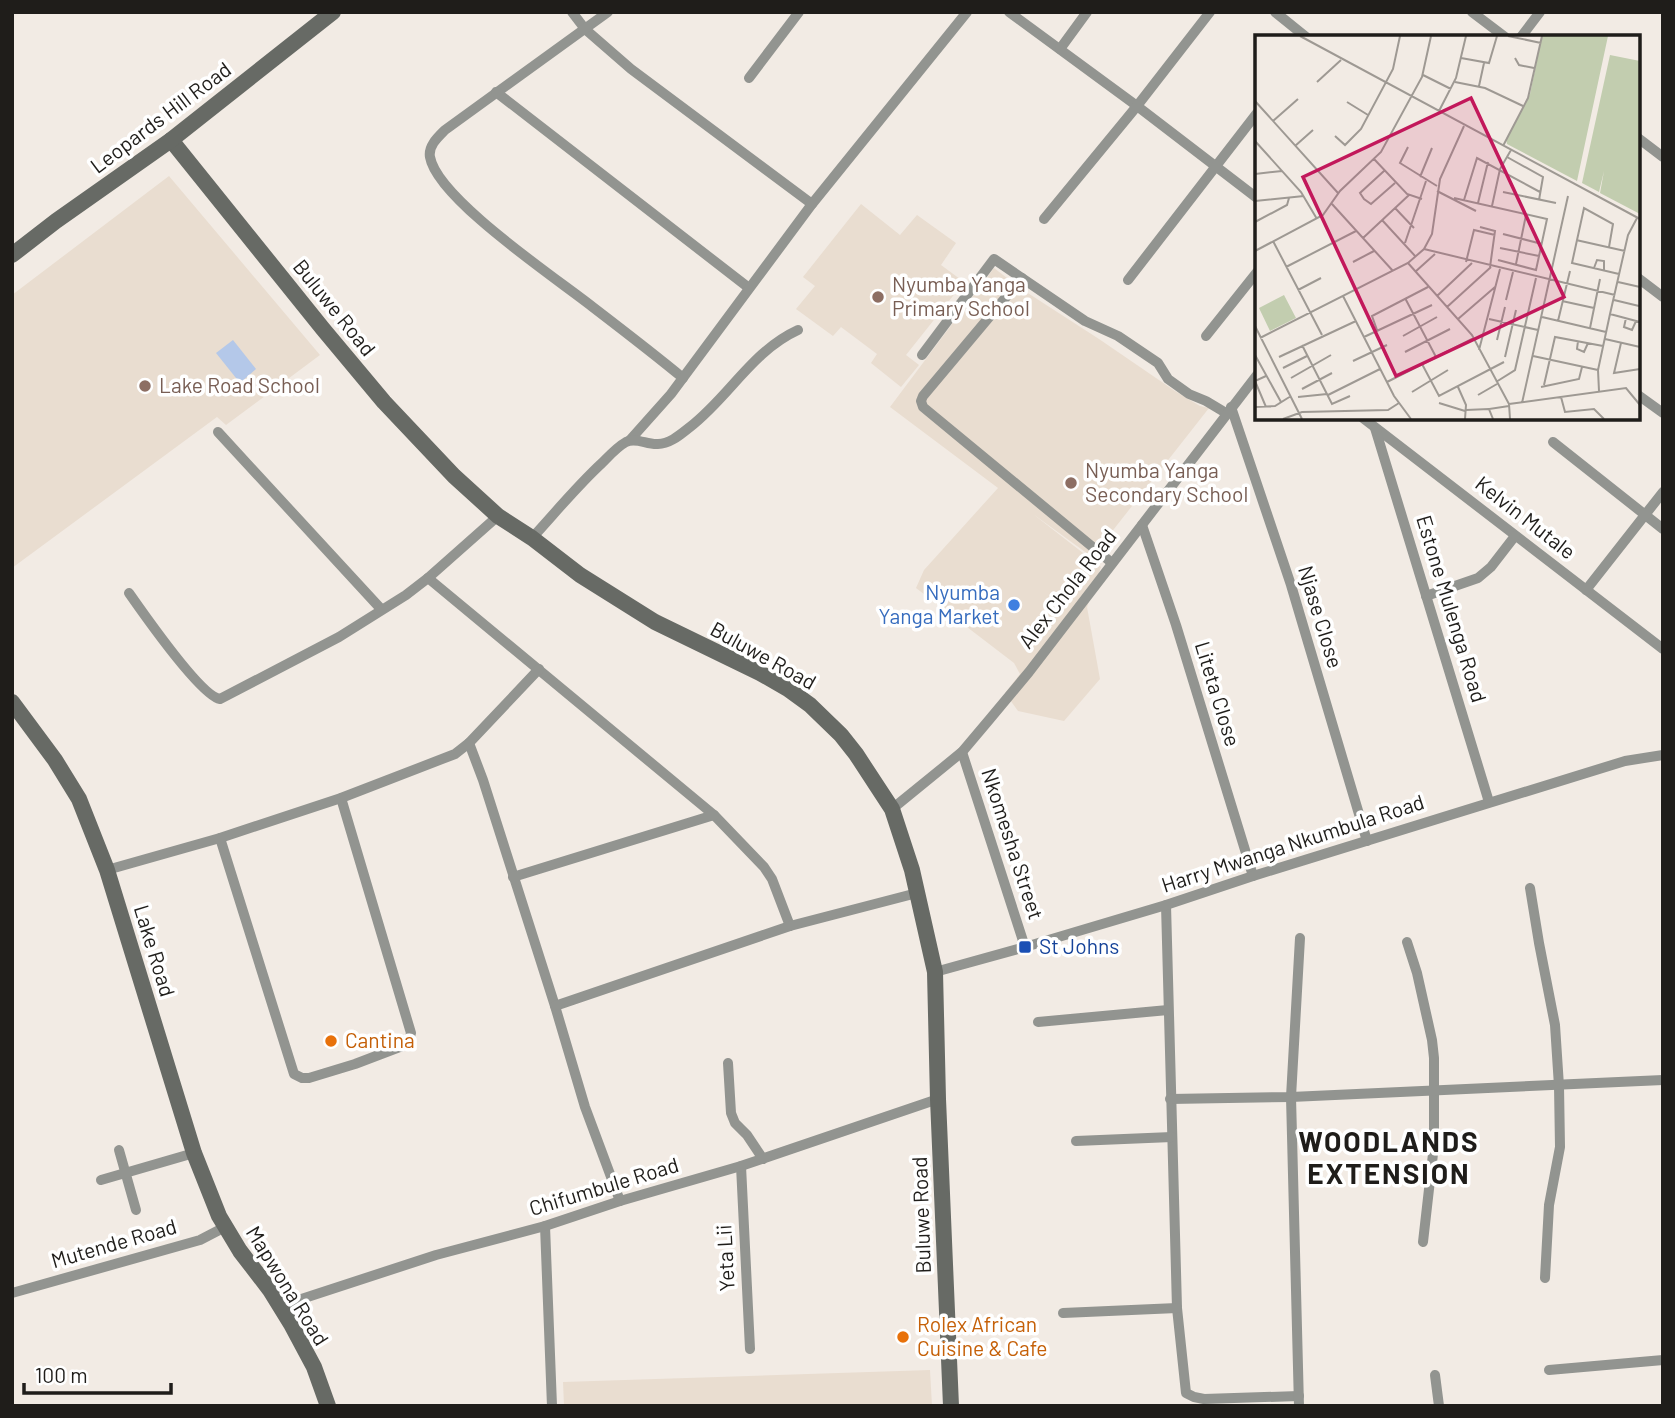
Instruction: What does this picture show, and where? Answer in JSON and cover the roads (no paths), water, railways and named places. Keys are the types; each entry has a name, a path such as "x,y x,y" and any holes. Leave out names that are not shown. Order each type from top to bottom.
{"street":[{"name":"Leopards Hill Road","path":"12,255 171,140 334,12"},
{"path":"572,12 584,29 631,69 812,204"},
{"path":"608,12 445,130 435,141 430,152 431,160 438,175 479,219 683,378"},
{"path":"749,78 799,12"},
{"path":"532,538 594,470 631,440 671,394 812,204 967,12"},
{"path":"1009,12 1255,197"},
{"path":"1060,49 1087,12"},
{"path":"1044,219 1210,12"},
{"path":"1275,12 1304,35"},
{"path":"1472,12 1502,35"},
{"path":"1523,35 1540,12"},
{"path":"496,92 749,288"},
{"path":"1128,280 1255,116"},
{"name":"Buluwe Road","path":"171,140 384,402 454,476 498,516 580,575 655,622 760,673 810,705 856,754 892,809 917,893 935,972 951,1406"},
{"path":"1640,140 1663,157"},
{"path":"922,355 994,259 1085,321 1118,336 1158,363 1168,379 1189,394 1229,410"},
{"path":"1206,336 1255,275"},
{"path":"1022,278 921,401 923,407 1112,563"},
{"path":"1640,280 1663,297"},
{"path":"631,440 658,444 669,442 703,416 764,352 798,330"},
{"name":"Alex Chola Road","path":"892,809 962,752 1029,672 1255,378"},
{"path":"1640,396 1663,413"},
{"name":"Njase Close","path":"1229,410 1291,585 1367,841"},
{"name":"Kelvin Mutale","path":"1365,420 1663,649"},
{"name":"Estone Mulenga Road","path":"1375,428 1489,802"},
{"path":"218,432 381,610"},
{"path":"1553,442 1663,529"},
{"path":"1586,590 1663,492"},
{"path":"129,593 171,650 207,692 215,699 220,699 339,637 406,595 498,516"},
{"name":"Liteta Close","path":"1142,524 1176,625 1252,876"},
{"path":"1426,596 1478,578 1491,567 1515,536"},
{"path":"428,578 713,815 769,873 790,926"},
{"path":"107,870 220,838 341,798 454,754 469,743 539,669"},
{"name":"Lake Road","path":"12,702 71,783 79,799 107,870 194,1153 225,1227"},
{"path":"469,743 483,780 585,1107 620,1201"},
{"name":"Nkomesha Street","path":"962,752 1025,947"},
{"name":"Harry Mwanga Nkumbula Road","path":"935,972 1166,905 1625,761 1663,755"},
{"path":"220,838 294,1074 309,1078 355,1064 405,1045 411,1033 341,798"},
{"path":"513,877 713,815"},
{"path":"1530,888 1555,1025 1559,1086 1560,1147 1549,1205 1545,1278"},
{"path":"555,1006 790,926 917,893"},
{"path":"1166,905 1177,1308 1186,1391 1194,1397 1299,1401 1291,1097 1300,938"},
{"path":"1407,942 1432,1040 1435,1091 1434,1145 1423,1241"},
{"path":"1038,1022 1168,1010"},
{"path":"728,1063 731,1113 735,1123 747,1135 763,1159"},
{"path":"1170,1100 1663,1080"},
{"name":"Chifumbule Road","path":"280,1306 436,1255 545,1226 741,1166 938,1099"},
{"path":"1076,1141 1172,1137"},
{"path":"119,1150 136,1210"},
{"path":"101,1180 194,1153"},
{"name":"Yeta Lii","path":"741,1166 750,1349"},
{"path":"545,1226 552,1406"},
{"name":"Mutende Road","path":"12,1293 201,1240 225,1227"},
{"name":"Mapwona Road","path":"225,1227 291,1324 314,1367 328,1406"},
{"path":"1063,1313 1177,1308"},
{"path":"1549,1370 1663,1360"},
{"path":"1435,1375 1438,1406"}],"water":[{"path":"233,340 256,369 240,383 216,353"}],"place":[{"name":"Nyumba Yanga Primary School","path":"878,297"},
{"name":"Lake Road School","path":"145,386"},
{"name":"Nyumba Yanga Secondary School","path":"1071,483"},
{"name":"Nyumba Yanga Market","path":"1014,605"},
{"name":"St Johns","path":"1025,947"},
{"name":"Cantina","path":"331,1041"},
{"name":"Rolex African Cuisine & Cafe","path":"903,1337"}],"district":[{"name":"WOODLANDS EXTENSION","path":"1389,1158"}]}
